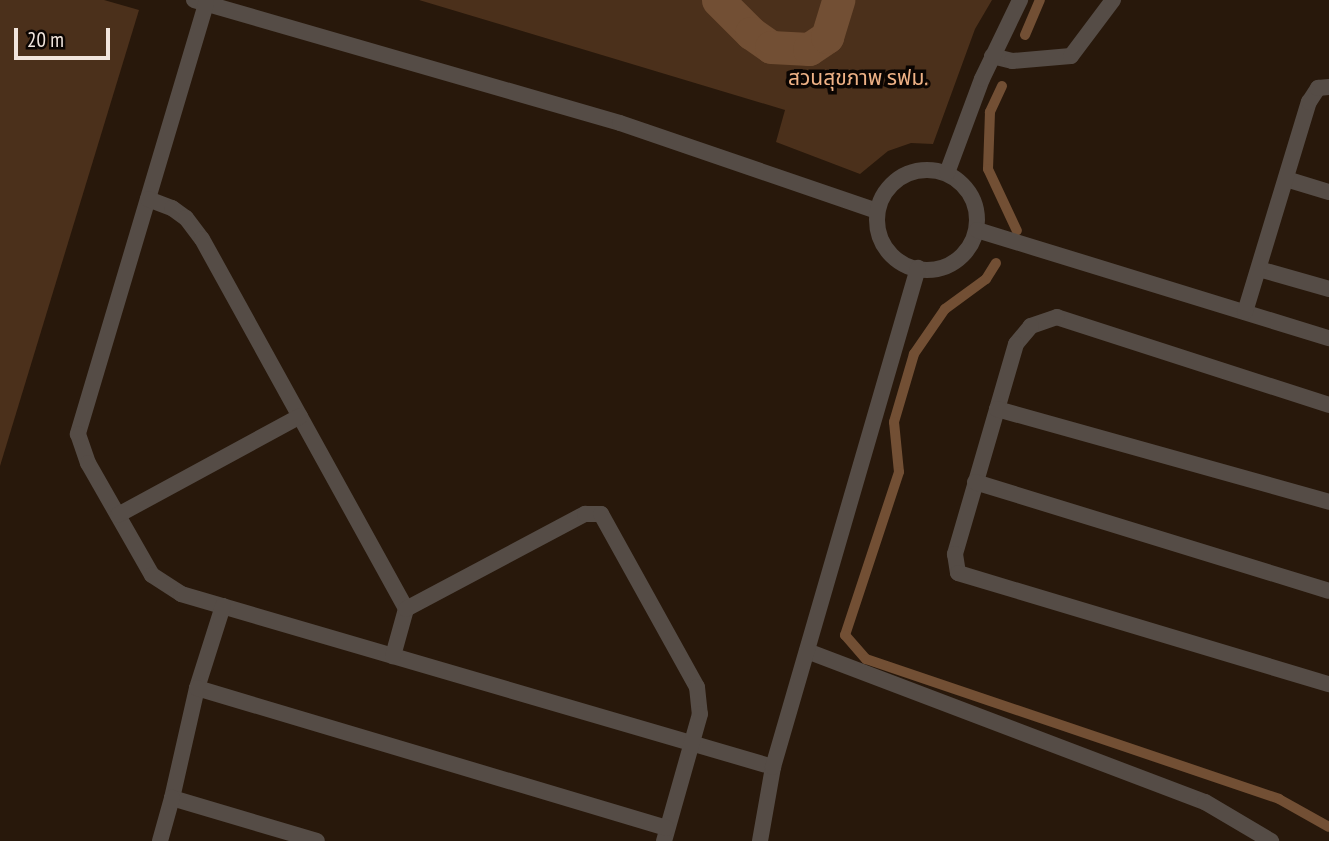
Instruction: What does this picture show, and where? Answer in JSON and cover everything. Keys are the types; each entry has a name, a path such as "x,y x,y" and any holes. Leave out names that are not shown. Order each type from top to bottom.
{"lane":[{"path":"947,173 992,56 1020,0"},
{"path":"992,56 1012,61 1071,56 1113,0"},
{"path":"773,767 181,594 152,575 85,456 78,434 148,199 200,2 620,123 877,211"},
{"path":"1245,312 1309,102 1318,88 1329,87"},
{"path":"925,169 947,173 966,187 976,207 977,230 967,251 955,262 940,268 918,268 893,257 877,228 877,211 886,190 903,174 925,169"},
{"path":"1286,179 1329,192"},
{"path":"148,199 172,208 186,218 202,239 406,609 393,656"},
{"path":"977,230 1329,338"},
{"path":"760,841 773,767 918,268"},
{"path":"1259,269 1329,289"},
{"path":"1329,405 1056,317 1031,326 1016,344 955,554 958,573 1329,684"},
{"path":"997,409 1329,502"},
{"path":"118,514 300,416"},
{"path":"975,482 1329,591"},
{"path":"197,688 666,835 700,714 697,687 601,514 585,514 406,609"},
{"path":"160,841 197,688 223,606"},
{"path":"807,651 1205,802 1271,841"},
{"path":"172,798 317,841"}],"green space":[{"path":"0,0 104,0 139,10 0,466"},
{"name":"สวนสุขภาพ รฟม.","path":"419,0 992,0 975,29 933,144 911,143 888,151 860,174 776,142 785,110"}],"waterway":[{"path":"718,0 751,33 771,47 809,49 827,37 838,0"},
{"path":"1025,35 1040,0"},
{"path":"1002,86 990,112 988,169 1017,231"},
{"path":"996,263 986,279 945,309 914,354 894,422 899,472 845,635 866,659 1279,799 1329,827"}]}
